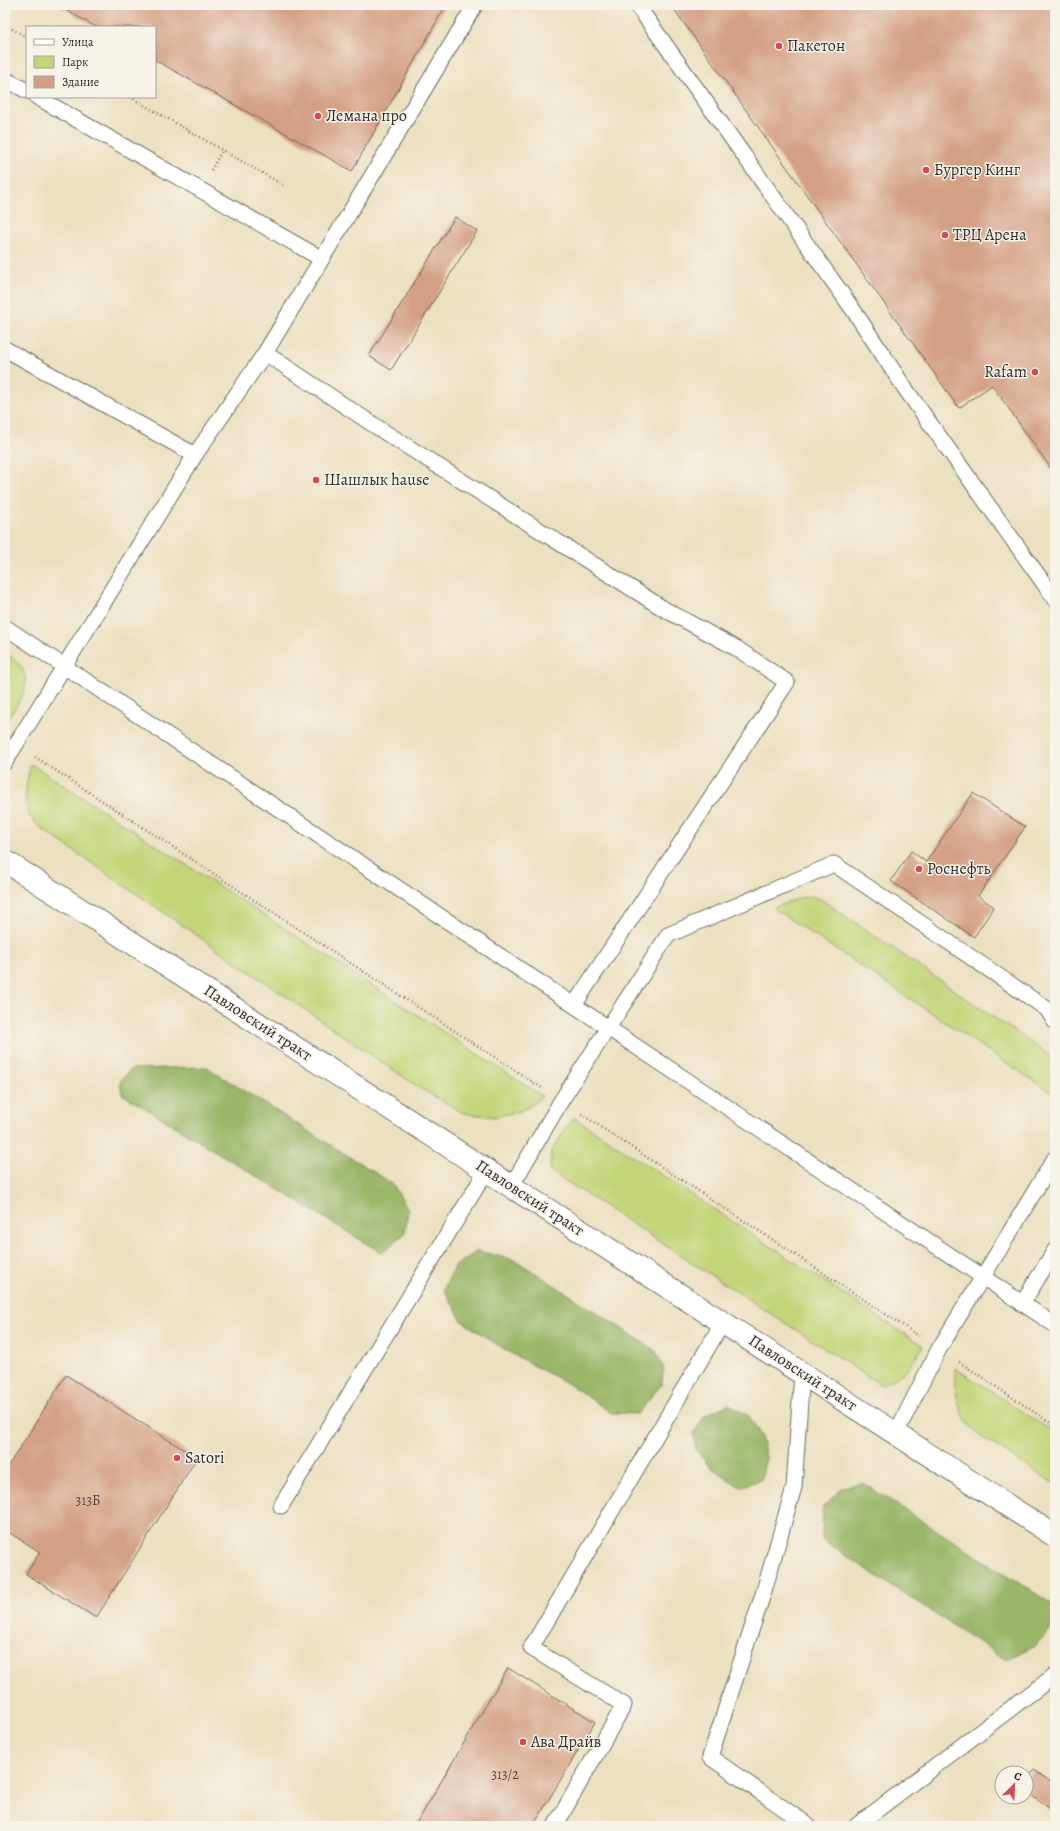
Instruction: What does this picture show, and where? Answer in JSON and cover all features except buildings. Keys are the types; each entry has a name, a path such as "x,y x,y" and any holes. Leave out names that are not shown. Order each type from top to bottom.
{"main road":[{"name":"Павловский тракт","path":"7,867 512,1185 1055,1536"}],"lane":[{"path":"5,762 195,455 265,353 475,5"},
{"path":"637,5 854,311 904,387 1055,599"},
{"path":"5,79 26,90"},
{"path":"39,98 322,259"},
{"path":"5,348 195,455"},
{"path":"265,353 386,433 664,609 736,648 787,682 574,1005"},
{"path":"5,627 1055,1326"},
{"path":"512,1185 561,1101 668,935 834,864 1047,1009 1055,1022"},
{"path":"896,1433 939,1349 984,1278 1055,1158"},
{"path":"280,1506 487,1170"},
{"path":"1022,1304 1055,1250"},
{"path":"555,1826 624,1705 531,1648 723,1322"},
{"path":"802,1373 794,1487 764,1591 710,1757 809,1826"},
{"path":"856,1826 1055,1675"}],"path":[{"path":"5,25 26,36"},
{"path":"132,98 283,186"},
{"path":"15,744 1055,1426"}],"green space":[{"path":"5,652 16,661 23,670 26,678 25,686 18,704 5,723"},
{"path":"31,764 542,1096 532,1105 520,1111 495,1117 463,1113 421,1089 42,829 33,821 27,809 27,783"},
{"path":"811,896 822,900 1055,1059 1055,1095 773,908 800,898"},
{"path":"206,1067 393,1184 408,1210 405,1233 382,1253 122,1094 120,1082 131,1069"},
{"path":"573,1117 923,1346 910,1366 896,1378 881,1385 550,1171 551,1152"},
{"path":"477,1251 515,1260 655,1350 664,1369 661,1385 637,1414 611,1413 572,1386 507,1351 462,1321 444,1289 454,1267"},
{"path":"955,1368 1055,1433 1055,1484 980,1436 973,1429 962,1413 959,1405"},
{"path":"729,1404 749,1416 761,1436 766,1458 761,1480 740,1487 709,1466 696,1450 694,1433 705,1415"},
{"path":"863,1483 1055,1606 1055,1626 1035,1645 1006,1660 822,1540 823,1507 843,1487"}],"place":[{"name":"Пакетон","path":"779,46"},
{"name":"Лемана про","path":"318,116"},
{"name":"Бургер Кинг","path":"926,170"},
{"name":"ТРЦ Арена","path":"945,235"},
{"name":"Rafam","path":"1035,372"},
{"name":"Шашлык hause","path":"316,480"},
{"name":"Роснефть","path":"919,869"},
{"name":"Satori","path":"177,1458"},
{"name":"Ава Драйв","path":"523,1742"}]}
